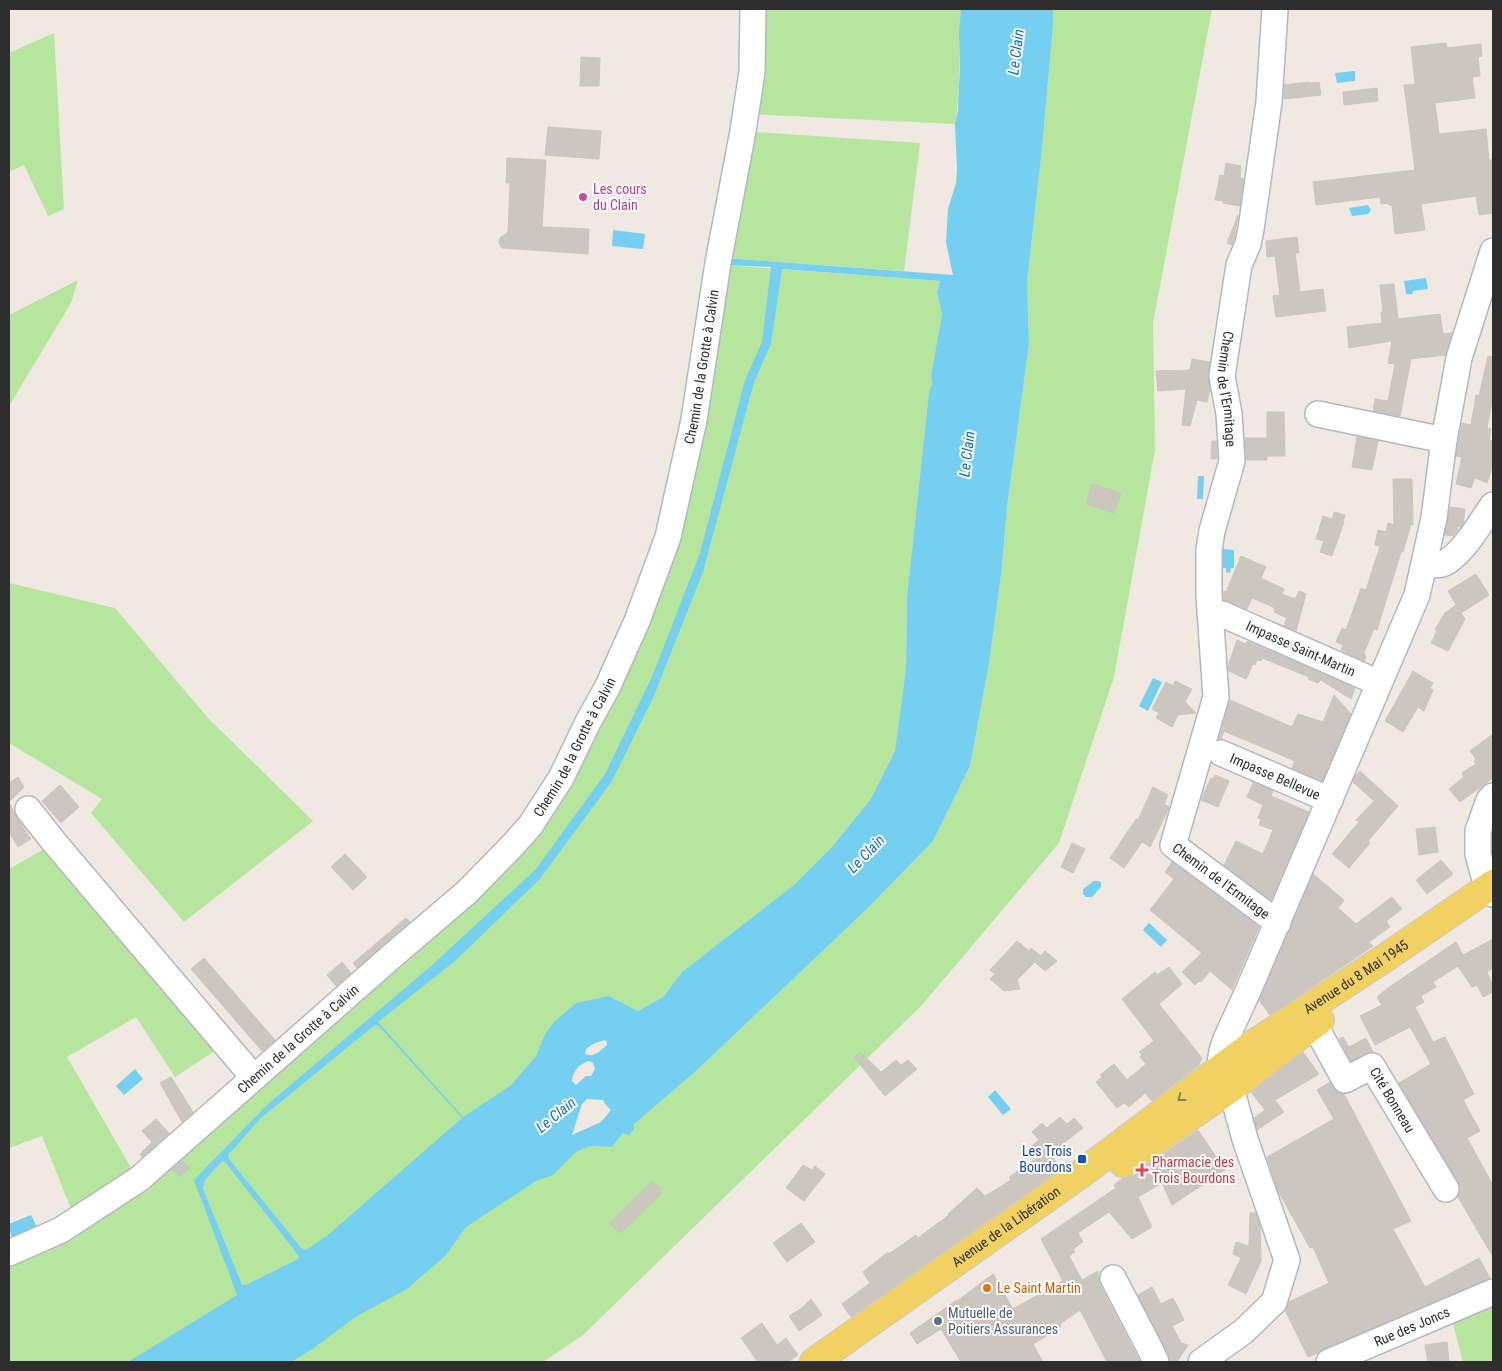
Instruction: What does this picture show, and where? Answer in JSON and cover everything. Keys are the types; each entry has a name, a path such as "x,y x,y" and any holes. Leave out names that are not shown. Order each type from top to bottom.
{"main road":[{"name":"Avenue du 8 Mai 1945","path":"1225,1078 1314,1024 1444,937 1492,891"},
{"name":"Avenue du 8 Mai 1945","path":"1225,1078 1252,1045 1492,891"},
{"name":"Avenue de la Libération","path":"814,1362 879,1326 968,1262 1024,1231 1118,1156 1225,1078"},
{"name":"Avenue de la Libération","path":"842,1362 879,1326"}],"street":[{"name":"Chemin de la Grotte à Calvin","path":"9,1253 61,1230 140,1179 392,956 463,896 514,846 530,826 561,778 607,688 637,621 668,538 694,420 718,263 743,132 752,72 753,9"},
{"name":"Chemin de l'Ermitage","path":"1275,9 1269,102 1248,244 1239,265 1222,376 1229,414 1232,461 1212,532 1209,550 1209,596 1216,697 1173,845 1278,923"},
{"path":"1201,1362 1244,1331 1274,1302 1287,1260 1225,1078 1222,1051 1417,595 1434,518 1444,440 1458,358 1493,251"},
{"path":"1318,414 1444,440"},
{"path":"1424,564 1438,565 1447,562 1463,546 1493,505"},
{"name":"Impasse Saint-Martin","path":"1222,614 1379,683"},
{"name":"Impasse Bellevue","path":"1221,753 1330,800"},
{"path":"1492,891 1485,880 1478,854 1478,831 1489,800 1493,796"},
{"path":"28,808 60,849 255,1077"},
{"path":"1248,991 1252,1045"},
{"name":"Cité Bonneau","path":"1314,1024 1345,1080 1372,1066 1446,1189"},
{"path":"1113,1278 1156,1362"},
{"name":"Rue des Joncs","path":"1329,1362 1493,1292"}],"green space":[{"path":"753,9 961,9 955,124 745,114"},
{"path":"1053,9 1212,9 1153,323 1155,450 1114,677 1059,843 922,1005 583,1335 543,1362 9,1362 9,1259 130,1193 530,826 637,621 724,265 940,281 937,293 942,314 931,375 932,384 929,392 907,597 906,668 895,751 870,800 831,848 795,884 682,972 663,997 638,1011 609,996 545,1034 536,1056 510,1086 576,1152 590,1146 612,1147 623,1133 696,1071 869,907 933,841 970,766 989,664 1002,567 1007,507 1029,344 1027,282 1042,149"},
{"path":"54,33 64,209 48,216 24,165 9,172 9,53"},
{"path":"753,132 920,143 904,271 724,258"},
{"path":"78,280 71,303 9,406 9,315"},
{"path":"9,583 115,608 208,718 313,821 184,922 91,813 102,799 9,743"},
{"path":"46,848 216,1050 175,1077 136,1017 67,1057 134,1173 71,1209 42,1136 9,1148 9,869"},
{"path":"1493,1304 1493,1362 1463,1362 1453,1324"}],"water":[{"name":"Le Clain","path":"961,9 1053,9 1042,149 1027,282 1029,344 1007,507 1002,567 989,664 970,766 933,841 869,907 696,1071 633,1125 634,1129 629,1135 623,1133 612,1147 590,1146 576,1152 553,1175 536,1181 466,1227 446,1255 407,1289 357,1316 314,1348 291,1362 128,1362 237,1295 194,1180 268,1104 430,967 536,869 605,774 652,677 700,553 745,380 762,342 771,267 723,265 724,258 953,275 946,242 948,209 956,183 957,169 955,124 958,110 960,65 959,31","holes":["782,269 940,281 937,293 942,314 931,375 932,384 929,392 907,597 906,668 895,751 870,800 831,848 795,884 682,972 663,997 638,1011 609,996 576,1003 555,1021 545,1034 536,1056 510,1086 463,1117 378,1022 455,961 540,879 612,781 653,698 703,572 754,382 771,344","375,1025 378,1025 462,1118 328,1235 306,1250 302,1249 229,1159 228,1155 261,1118","605,1040 607,1042 607,1045 594,1054 585,1054 586,1049 595,1043","589,1061 593,1063 595,1069 591,1076 586,1076 576,1085 572,1081 573,1077 575,1071 582,1064","587,1099 603,1100 611,1110 601,1122 572,1135 582,1104","222,1161 225,1162 299,1256 298,1259 246,1285 242,1285 203,1189 205,1180"]},
{"path":"1355,71 1355,81 1337,83 1335,73"},
{"path":"1368,205 1371,210 1368,214 1352,216 1349,208"},
{"path":"613,230 645,234 643,249 612,246"},
{"path":"1426,278 1428,289 1406,294 1404,281"},
{"path":"1198,476 1204,476 1203,499 1197,499"},
{"path":"1223,549 1234,550 1234,568 1231,568 1230,573 1226,572 1226,568 1223,568"},
{"path":"1153,678 1162,682 1148,711 1139,706"},
{"path":"1094,881 1099,881 1101,887 1092,897 1086,897 1083,894 1083,889"},
{"path":"1149,923 1167,940 1161,947 1143,930"},
{"path":"135,1069 143,1079 124,1095 116,1086"},
{"path":"995,1090 1011,1109 1003,1115 988,1097"},
{"path":"31,1215 37,1227 12,1237 9,1224"}],"building":[{"path":"1446,43 1447,48 1481,44 1482,56 1478,57 1480,76 1472,77 1475,98 1435,103 1439,134 1486,129 1489,160 1493,160 1493,213 1479,215 1476,196 1421,204 1425,230 1395,234 1392,205 1388,203 1381,204 1380,197 1316,205 1313,182 1415,170 1404,85 1415,84 1411,47"},
{"path":"581,57 600,58 599,86 580,86"},
{"path":"1319,82 1321,95 1284,99 1284,85"},
{"path":"1377,88 1378,101 1344,105 1343,92"},
{"path":"548,127 601,131 599,159 545,155"},
{"path":"507,158 546,160 542,227 589,229 588,254 502,248 499,243 500,238 508,232 510,183 506,183"},
{"path":"1226,163 1241,166 1240,178 1244,179 1240,206 1215,200 1220,175 1224,176"},
{"path":"1238,215 1234,240 1232,245 1227,243"},
{"path":"1297,237 1299,253 1295,253 1300,292 1323,289 1326,311 1276,317 1273,296 1280,295 1275,256 1267,257 1266,241"},
{"path":"1394,284 1398,319 1440,314 1443,334 1452,333 1445,355 1411,359 1400,416 1373,411 1375,399 1388,401 1395,364 1388,363 1392,341 1349,348 1347,327 1382,323 1381,312 1383,312 1380,285"},
{"path":"1488,356 1493,357 1493,397 1487,428 1491,429 1489,440 1493,441 1493,465 1487,483 1475,478 1471,488 1456,484 1462,457 1456,456 1462,423 1471,425 1476,395 1479,396"},
{"path":"1192,359 1210,362 1208,374 1210,389 1207,402 1197,400 1190,426 1182,425 1186,389 1158,391 1156,371 1190,370"},
{"path":"1267,412 1284,412 1285,456 1267,456 1267,460 1246,460 1245,438 1267,438"},
{"path":"1357,437 1378,441 1372,470 1352,467"},
{"path":"1212,441 1216,441 1217,459 1211,459"},
{"path":"1393,479 1412,479 1413,525 1411,524 1403,552 1401,552 1377,630 1374,629 1364,653 1366,657 1364,661 1341,650 1343,645 1336,642 1342,628 1346,630 1361,588 1366,590 1380,546 1375,545 1378,530 1386,532 1388,523 1394,525"},
{"path":"1092,484 1121,493 1114,513 1086,504"},
{"path":"1450,507 1465,509 1463,524 1461,527 1458,526 1453,536 1445,535"},
{"path":"1334,512 1345,515 1332,556 1320,552 1324,541 1316,539 1323,516 1332,519"},
{"path":"1241,556 1266,567 1261,578 1284,589 1282,594 1295,599 1299,591 1306,594 1296,631 1284,625 1287,618 1274,612 1275,608 1252,598 1247,609 1224,600 1223,591 1226,592"},
{"path":"1476,574 1489,595 1461,613 1448,591"},
{"path":"1456,605 1465,619 1448,651 1431,643 1437,631 1435,629 1445,613"},
{"path":"1237,640 1245,644 1247,641 1355,688 1351,699 1321,680 1318,683 1308,679 1309,677 1262,658 1261,661 1257,660 1255,665 1253,664 1246,679 1229,671 1228,667"},
{"path":"1413,671 1433,683 1430,688 1433,690 1424,711 1418,707 1403,732 1385,721"},
{"path":"1175,681 1192,689 1185,702 1196,713 1178,715 1172,727 1156,718 1159,713 1152,709 1166,682 1173,686"},
{"path":"1334,695 1351,714 1322,781 1292,768 1295,761 1224,731 1221,739 1219,739 1230,700 1292,727 1298,714 1323,722"},
{"path":"1493,734 1493,778 1460,802 1449,789 1464,777 1462,773 1476,764 1474,761 1476,759 1470,751"},
{"path":"1360,771 1398,806 1368,841 1370,843 1349,868 1332,854 1359,822 1356,820 1374,801 1353,782 1355,776"},
{"path":"1215,775 1229,781 1218,807 1201,800 1211,778 1213,779"},
{"path":"18,777 24,787 9,802 9,783"},
{"path":"1253,783 1273,791 1271,796 1309,812 1271,900 1224,865 1236,841 1263,854 1273,830 1259,825 1261,819 1258,818 1263,805 1247,797"},
{"path":"60,785 79,807 61,823 42,801"},
{"path":"1153,787 1168,795 1164,804 1169,807 1168,810 1150,847 1142,842 1124,868 1110,858 1136,819 1138,820"},
{"path":"9,802 31,839 18,847 9,832"},
{"path":"1435,827 1438,852 1419,855 1416,829"},
{"path":"1072,843 1085,849 1073,873 1061,867"},
{"path":"345,854 367,877 353,890 331,867"},
{"path":"1441,860 1453,874 1427,894 1416,880"},
{"path":"1172,862 1259,927 1232,990 1210,971 1201,982 1199,981 1195,985 1182,972 1202,953 1150,910 1174,879 1165,872"},
{"path":"1313,874 1344,900 1338,908 1356,924 1392,897 1402,909 1386,921 1390,927 1369,942 1373,946 1270,1015 1259,1000"},
{"path":"406,918 410,922 357,968 353,963"},
{"path":"1493,939 1493,968 1487,972 1493,986 1493,992 1483,997 1477,985 1472,987 1458,966 1433,982 1436,987 1421,996 1424,1002 1415,1007 1433,1042 1445,1037 1474,1094 1463,1100 1480,1131 1467,1138 1493,1185 1493,1257 1458,1197 1460,1189 1458,1182 1399,1083 1431,1064 1410,1027 1375,1045 1360,1016 1382,1005 1377,997 1388,988 1456,942 1463,955"},
{"path":"1017,941 1029,951 1031,948 1041,956 1045,951 1057,961 1045,971 1035,962 1017,980 1020,989 1004,991 990,979 995,974 990,970"},
{"path":"204,958 275,1040 262,1051 191,969"},
{"path":"342,962 351,973 336,986 327,975"},
{"path":"1169,967 1182,984 1159,1004 1202,1058 1199,1065 1152,1101 1145,1093 1129,1107 1124,1103 1117,1108 1096,1082 1102,1077 1100,1075 1114,1064 1127,1080 1146,1064 1140,1057 1142,1055 1139,1052 1154,1041 1122,999 1155,972 1157,975"},
{"path":"1343,1037 1349,1047 1366,1038 1373,1052 1365,1053 1351,1061 1339,1039"},
{"path":"860,1052 881,1072 896,1060 901,1065 908,1060 917,1069 885,1096 854,1057"},
{"path":"1303,1052 1319,1074 1275,1100 1284,1112 1257,1130 1254,1118 1265,1110 1251,1092"},
{"path":"171,1077 193,1112 182,1122 160,1083"},
{"path":"1330,1082 1337,1092 1344,1094 1411,1221 1393,1229 1425,1287 1479,1258 1490,1278 1308,1357 1285,1310 1289,1302 1329,1283 1313,1247 1310,1248 1278,1191 1267,1157 1334,1119 1317,1090"},
{"path":"1060,1117 1067,1124 1074,1118 1083,1128 1061,1145 1064,1149 1053,1158 1061,1169 851,1317 842,1304 870,1283 863,1272 888,1252 889,1254 916,1235 918,1238 949,1215 977,1188 985,1196 1011,1180 1009,1177 1037,1158 1028,1149 1039,1140 1032,1132 1042,1123 1047,1128"},
{"path":"156,1119 169,1133 142,1157 140,1154 152,1142 142,1131"},
{"path":"1198,1130 1225,1170 1172,1205 1162,1183 1138,1197 1152,1227 1132,1239 1109,1212 1078,1233 1083,1242 1073,1249 1075,1252 1069,1256 1082,1280 1098,1271 1100,1285 1140,1362 1107,1362 1080,1310 1060,1324 1061,1327 1033,1344 1043,1362 961,1362 941,1329 917,1344 910,1333 993,1274 1013,1309 1063,1281 1041,1239 1116,1188 1114,1185 1123,1178 1132,1176"},
{"path":"182,1160 189,1168 179,1177 172,1169"},
{"path":"803,1165 812,1170 815,1166 825,1174 804,1201 786,1188"},
{"path":"652,1181 661,1189 660,1195 621,1233 609,1224"},
{"path":"1250,1213 1256,1213 1260,1226 1261,1261 1246,1294 1228,1285 1241,1258 1233,1254 1236,1242 1249,1246"},
{"path":"801,1223 815,1242 787,1262 773,1243"},
{"path":"1152,1287 1161,1304 1173,1298 1184,1320 1172,1326 1181,1343 1188,1345 1177,1362 1170,1362 1162,1341 1138,1295"},
{"path":"811,1299 822,1315 799,1331 789,1316 802,1308"},
{"path":"762,1323 777,1345 786,1338 798,1355 788,1362 758,1362 741,1338"},
{"path":"1447,1342 1449,1362 1428,1362 1425,1345"}],"place":[{"name":"Les cours du Clain","path":"583,197"},
{"name":"Les Trois Bourdons","path":"1082,1159"},
{"name":"Pharmacie des Trois Bourdons","path":"1142,1170"},
{"name":"Le Saint Martin","path":"987,1288"},
{"name":"Mutuelle de Poitiers Assurances","path":"938,1321"}]}
